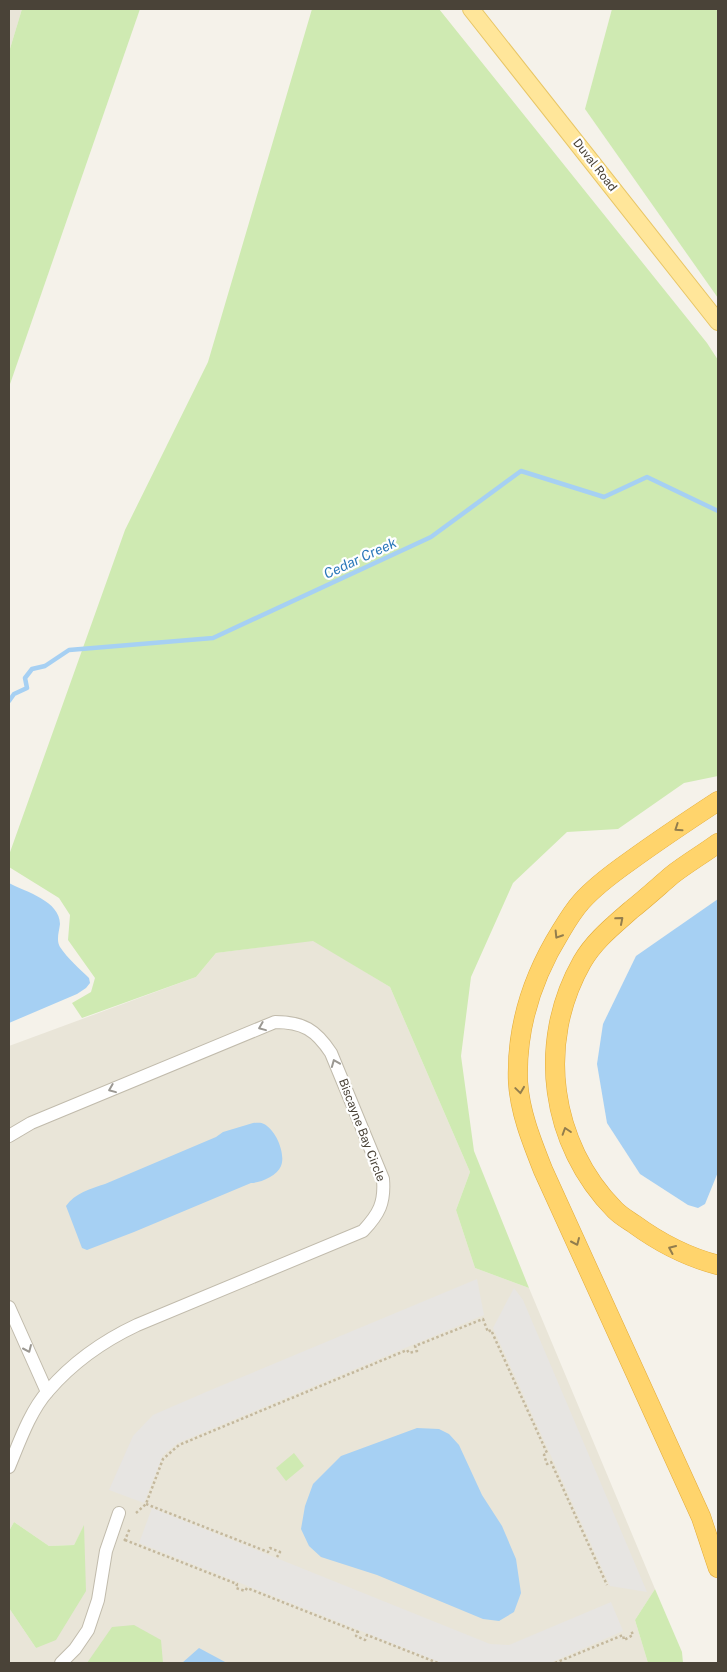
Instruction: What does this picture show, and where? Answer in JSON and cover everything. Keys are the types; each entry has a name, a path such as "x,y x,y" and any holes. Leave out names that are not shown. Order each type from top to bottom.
{"highway":[{"path":"718,801 654,843 598,885 580,903 551,947 531,993 525,1014 518,1083 528,1130 543,1170 701,1517 718,1568"},
{"path":"718,843 673,874 597,941 583,961 570,986 560,1014 557,1032 556,1078 565,1130 572,1148 601,1194 617,1212 660,1243 718,1265"}],"main road":[{"name":"Duval Road","path":"471,9 718,322"}],"street":[{"name":"Biscayne Bay Circle","path":"9,1136 31,1123 275,1022 291,1022 309,1028 322,1039 331,1053 383,1179 384,1193 381,1207 375,1218 363,1231 137,1325 110,1338 82,1357 47,1392 31,1418 9,1467"},
{"path":"9,1307 47,1392"},
{"path":"62,1663 75,1649 88,1630 98,1600 106,1551 118,1513"}],"path":[{"path":"136,1513 146,1504 163,1459 179,1445 407,1350 408,1353 417,1351 415,1346 483,1319 488,1332 492,1330 547,1453 544,1455 548,1464 551,1462 607,1585"},
{"path":"146,1504 268,1552 270,1548 280,1552 277,1557"},
{"path":"125,1540 237,1584 236,1588 245,1591 247,1588 358,1632 356,1636 365,1640 367,1635 438,1663"},
{"path":"555,1663 623,1635 624,1640 633,1635 631,1630"}],"shaded area":[{"path":"9,9 22,9 9,52"},
{"path":"313,940 390,987 470,1172 456,1210 475,1268 529,1288 655,1589 635,1620 648,1663 9,1663 9,1608 36,1648 84,1526 74,1545 49,1546 14,1522 9,1531 9,1046 196,977 216,953"},
{"path":"477,1279 484,1315 178,1443 163,1455 144,1503 109,1490 133,1436 153,1415"},
{"path":"514,1288 523,1300 647,1592 610,1586 493,1328"},
{"path":"152,1508 490,1644 509,1645 611,1602 623,1631 550,1663 442,1663 139,1543"}],"green space":[{"path":"22,9 140,9 9,387 9,52"},
{"path":"312,9 439,9 707,343 718,360 718,776 684,783 618,829 567,832 513,883 471,977 461,1056 474,1151 529,1288 475,1268 456,1210 470,1172 390,987 313,941 216,953 196,977 82,1018 72,1003 91,992 95,978 68,940 70,915 59,898 9,867 9,855 125,530 208,362"},
{"path":"612,9 718,9 718,298 585,109"},
{"path":"294,1453 304,1466 286,1481 276,1468"},
{"path":"14,1522 49,1546 74,1545 84,1525 86,1591 56,1640 36,1648 9,1608 9,1531"},
{"path":"655,1589 682,1652 683,1663 648,1663 635,1620"},
{"path":"134,1625 161,1640 163,1663 87,1663 112,1627"}],"water":[{"path":"9,883 41,898 54,909 59,916 58,939 60,947 89,978 90,983 77,994 9,1023"},
{"path":"718,899 718,1172 705,1204 698,1208 688,1205 640,1174 607,1123 597,1064 603,1024 636,956"},
{"path":"253,1123 261,1123 268,1127 279,1143 282,1155 281,1166 272,1176 87,1250 82,1248 66,1206 78,1195 216,1137 223,1132"},
{"path":"417,1428 439,1429 449,1434 459,1445 482,1495 502,1526 516,1559 521,1593 514,1612 499,1621 483,1619 377,1575 321,1557 309,1546 301,1529 305,1506 313,1484 341,1456"},
{"path":"199,1648 227,1663 182,1663"}],"waterway":[{"name":"Cedar Creek","path":"9,701 14,694 27,688 25,678 32,669 45,666 69,650 213,638 431,537 521,471 604,497 647,477 718,511"}]}
